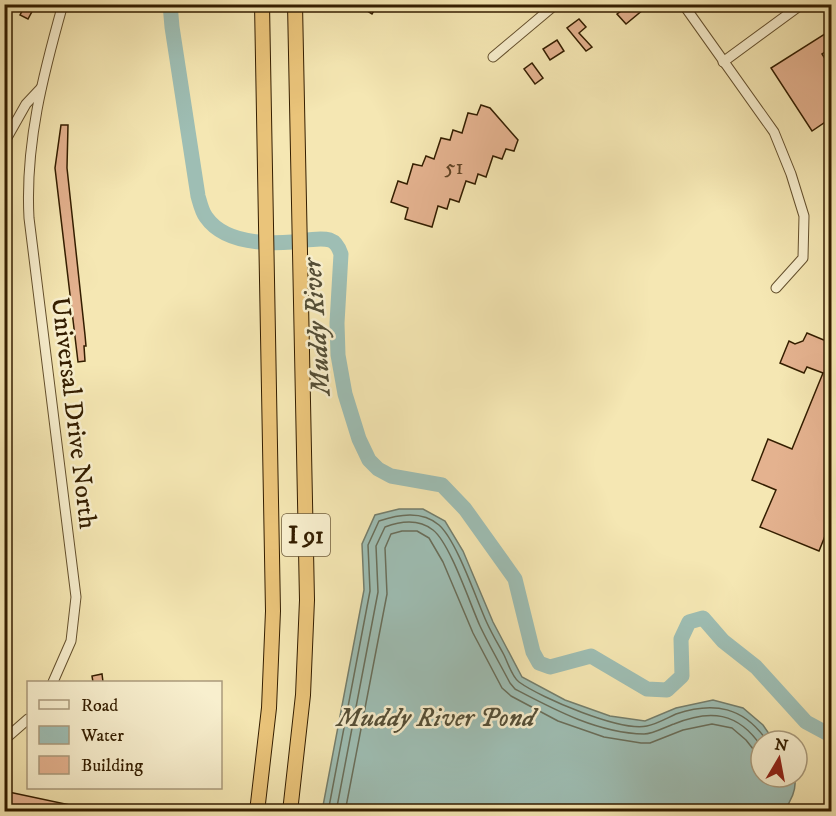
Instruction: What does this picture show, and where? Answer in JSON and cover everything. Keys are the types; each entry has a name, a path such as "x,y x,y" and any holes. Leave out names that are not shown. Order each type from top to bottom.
{"highway":[{"name":"I 91","path":"257,812 266,740 272,644 273,520 262,4"},
{"name":"I 91","path":"290,812 302,713 306,636 295,4"}],"street":[{"name":"Universal Drive North","path":"53,681 71,641 76,597 29,218 27,184 31,139 41,88 63,4"},
{"path":"493,57 556,4"},
{"path":"683,4 774,132 791,174 804,216 803,258 776,288"},
{"path":"723,62 802,4"},
{"path":"4,143 26,104 41,88"},
{"path":"4,740 27,720"}],"water":[{"name":"Muddy River Pond","path":"399,509 423,509 445,521 463,551 493,622 522,677 565,700 610,716 645,721 676,708 713,700 743,708 766,729 749,729 749,789 794,789 791,800 783,812 322,811 364,590 362,544 375,515"}],"building":[{"path":"26,4 36,4 28,19 20,15"},
{"path":"356,4 378,4 372,14"},
{"path":"631,4 647,4 626,24 617,14"},
{"path":"579,19 586,27 579,33 592,47 586,51 567,28"},
{"path":"831,30 831,48 822,54 831,68 831,118 812,131 771,68"},
{"path":"557,40 564,51 550,60 543,49"},
{"path":"532,63 543,78 535,84 524,69"},
{"path":"481,105 490,108 518,140 514,151 506,149 502,159 493,156 486,177 478,174 475,184 466,181 459,202 450,199 447,209 438,206 432,227 405,219 408,208 391,202 398,181 407,184 413,164 422,166 426,156 434,159 441,138 450,140 453,130 462,133 468,113 477,115"},
{"path":"61,125 68,125 67,168 86,346 84,346 85,361 78,362 55,168"},
{"path":"807,333 831,343 831,521 819,551 760,527 776,490 752,480 768,439 792,449 823,373 807,367 804,373 780,363 789,341 795,344 803,341"},
{"path":"102,674 103,681 93,681 92,676"},
{"path":"4,791 89,809 88,812 4,812"}],"waterway":[{"name":"Muddy River","path":"170,4 198,196 205,215 214,226 223,232 246,240 281,243 325,239 337,246 341,254 337,323 338,355 345,394 359,439 369,460 378,469 391,476 442,485 465,509 515,579 533,652 539,663 550,667 591,656 647,689 667,690 682,676 681,639 689,622 703,618 723,641 756,667 806,722 832,736"}]}
